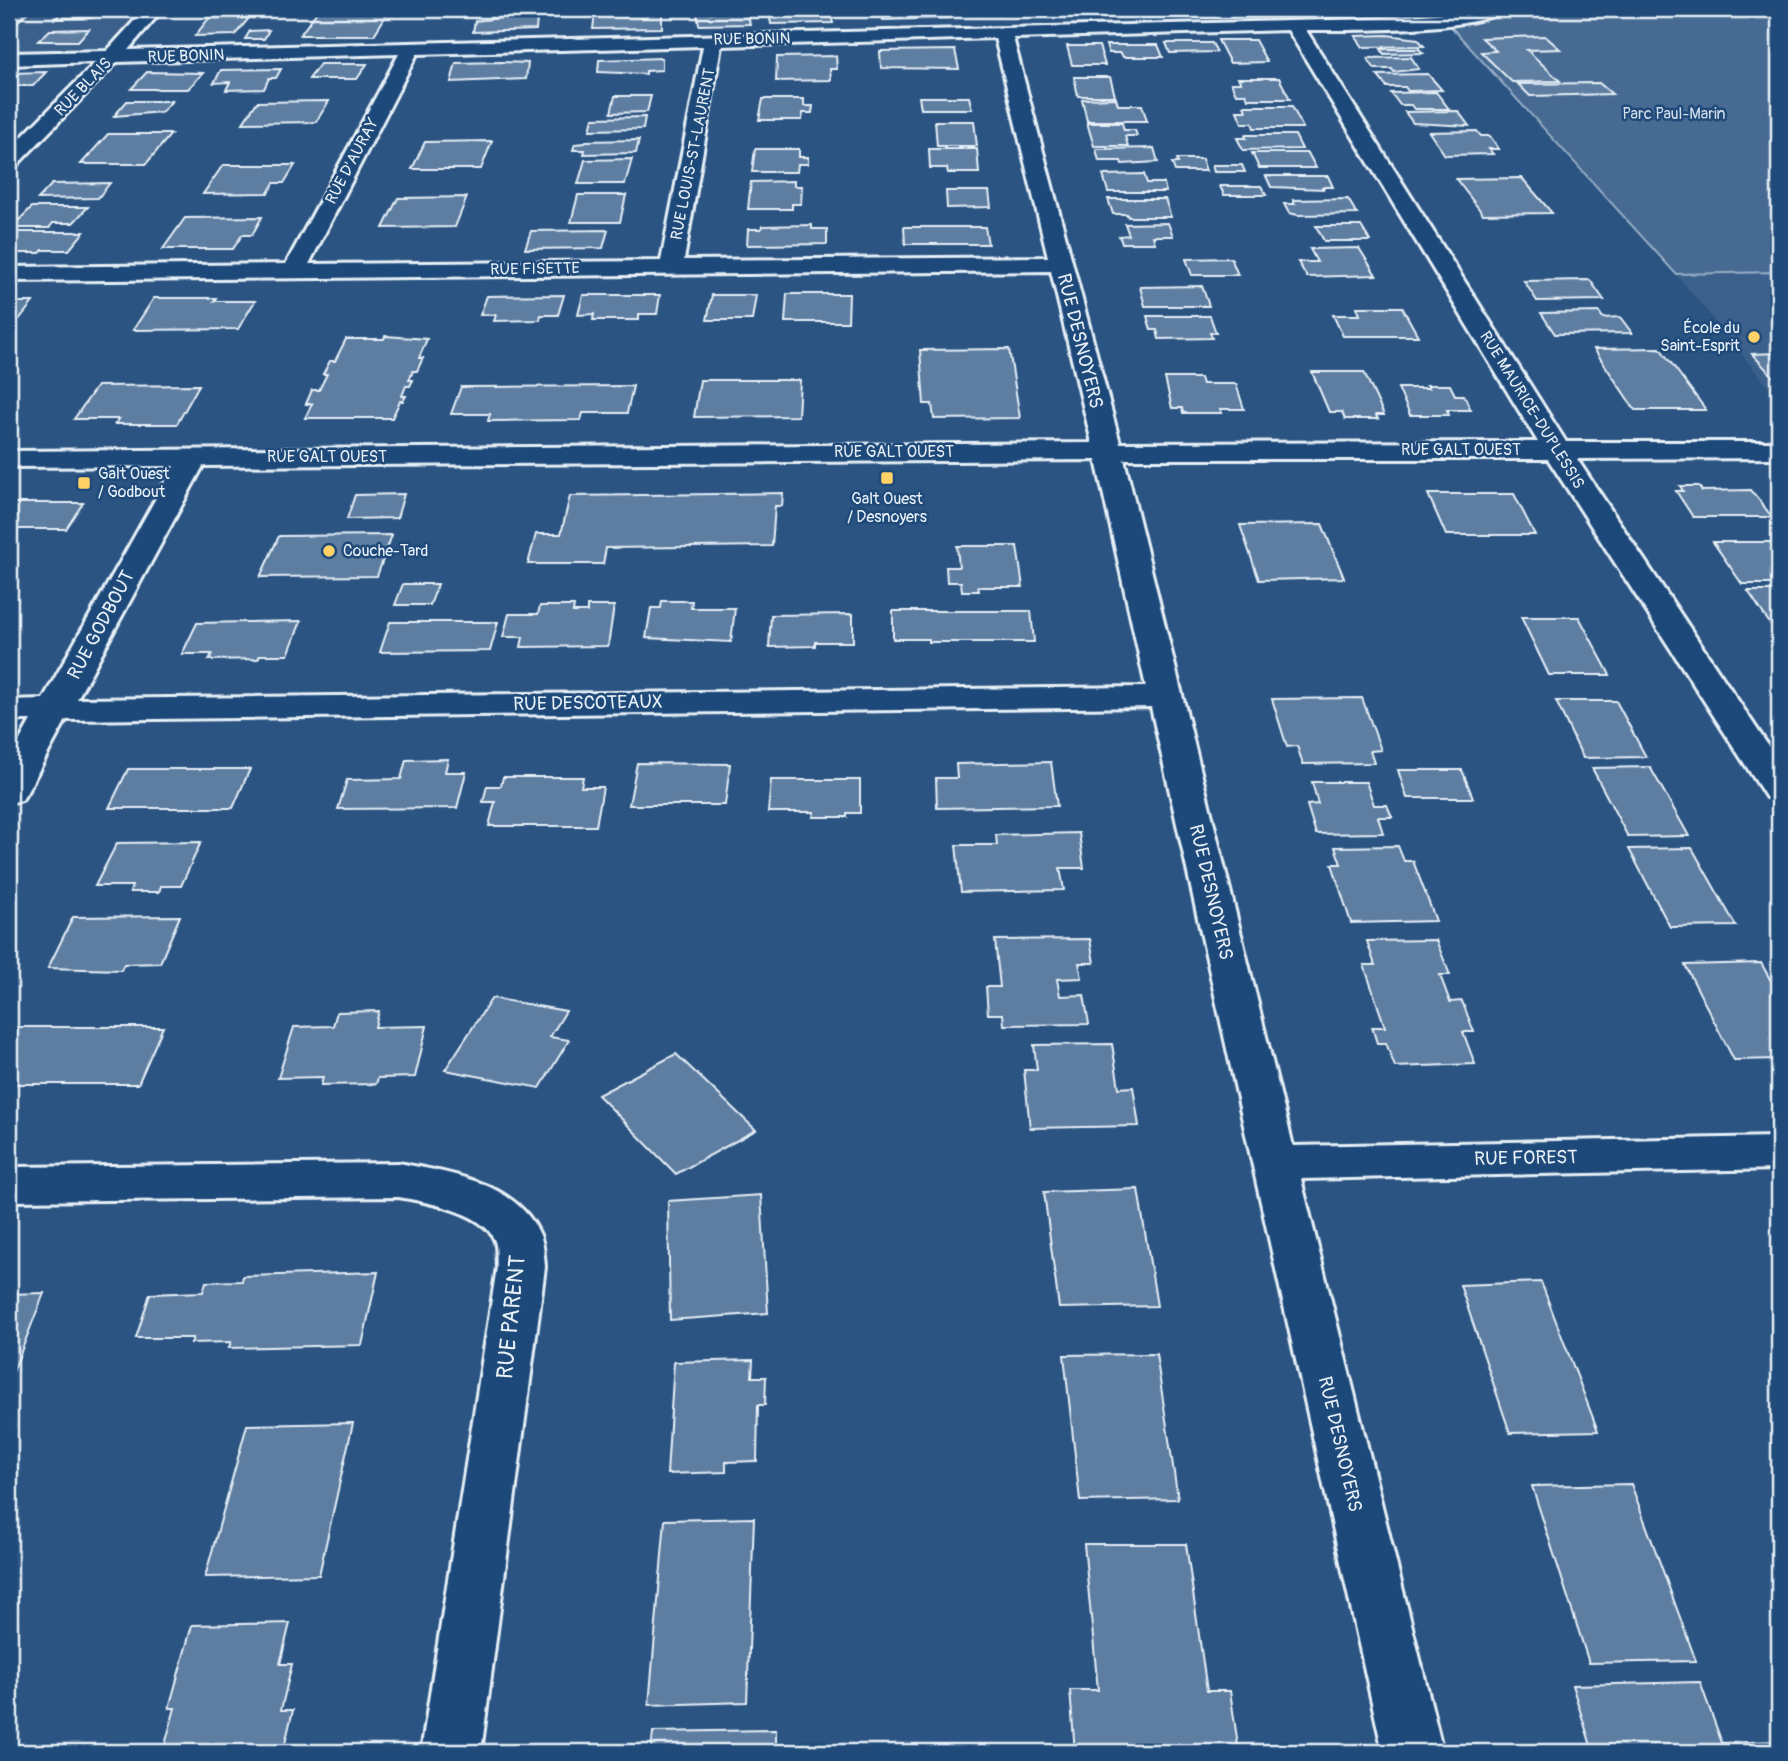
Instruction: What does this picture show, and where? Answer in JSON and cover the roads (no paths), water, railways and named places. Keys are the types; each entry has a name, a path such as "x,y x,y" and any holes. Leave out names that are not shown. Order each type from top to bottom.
{"street":[{"name":"RUE BLAIS","path":"9,162 154,9"},
{"name":"RUE BONIN","path":"9,59 1294,25 1444,19 1487,13 1494,9"},
{"name":"RUE MAURICE-DUPLESSIS","path":"1294,25 1556,450 1779,789"},
{"name":"RUE DESNOYERS","path":"1003,33 1108,450 1413,1752"},
{"name":"RUE LOUIS-ST-LAURENT","path":"671,268 713,40"},
{"name":"RUE D'AURAY","path":"293,271 410,50"},
{"name":"RUE FISETTE","path":"9,274 1061,264"},
{"name":"RUE GALT OUEST","path":"9,459 1108,450 1779,450"},
{"name":"RUE GODBOUT","path":"9,792 193,458"},
{"name":"RUE DESCOTEAUX","path":"9,710 1166,697"},
{"name":"RUE FOREST","path":"1273,1163 1779,1153"},
{"name":"RUE PARENT","path":"9,1184 399,1180 455,1191 501,1216 517,1236 521,1267 451,1752"}],"place":[{"name":"École du Saint-Esprit","path":"1754,337"},
{"name":"Galt Ouest / Desnoyers","path":"887,478"},
{"name":"Galt Ouest / Godbout","path":"84,483"},
{"name":"Couche-Tard","path":"329,551"}],"park label":[{"name":"Parc Paul-Marin","path":"1674,114"}]}
